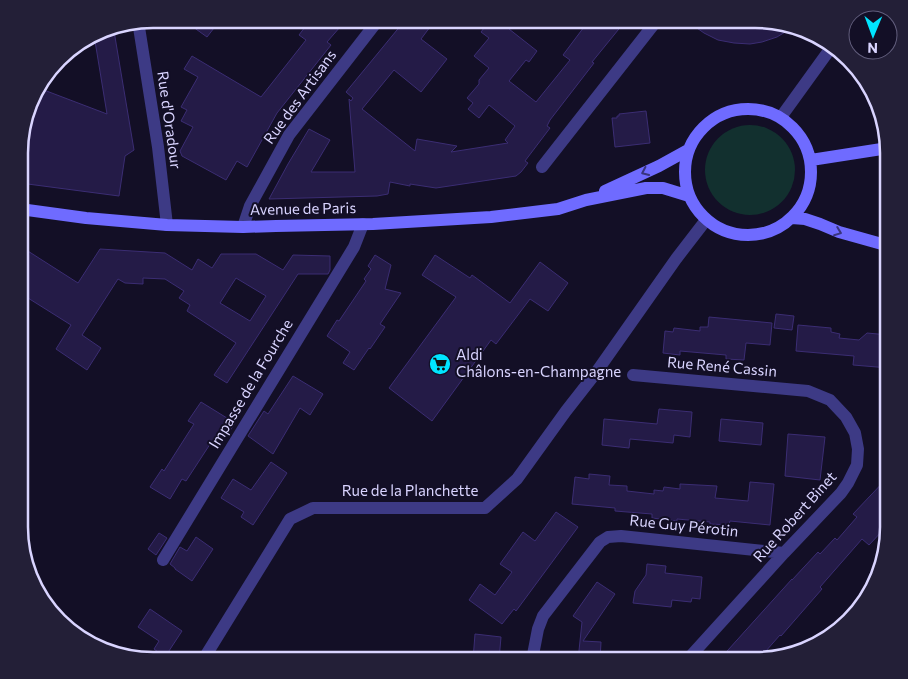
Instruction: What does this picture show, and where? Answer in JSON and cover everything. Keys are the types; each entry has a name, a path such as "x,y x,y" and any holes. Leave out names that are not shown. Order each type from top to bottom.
{"main road":[{"path":"740,108 762,109 781,117 795,128 805,143 811,160 811,182 807,197 792,218 778,228 760,234 741,235 722,230 706,220 696,209 689,196 684,165 694,137 703,127 720,114 740,108"},
{"path":"811,160 880,149"},
{"name":"Avenue de Paris","path":"586,200 659,166 688,150"},
{"name":"Avenue de Paris","path":"28,210 86,218 166,225 242,227 363,224 491,217 558,209 586,200 646,188 663,188 689,196"},
{"path":"792,218 820,224 839,232 880,243"}],"street":[{"name":"Rue des Artisans","path":"242,227 250,206 289,135 372,28"},
{"path":"542,167 651,28"},
{"name":"Rue d'Oradour","path":"139,29 158,147 166,225"},
{"path":"781,117 829,51"},
{"name":"Rue de la Planchette","path":"208,651 290,519 313,508 486,508 517,478 706,220"},
{"name":"Impasse de la Fourche","path":"163,560 354,247 363,224"},
{"name":"Rue René Cassin","path":"633,374 808,391"},
{"name":"Rue Robert Binet","path":"694,652 841,493 857,465 858,449 855,433 846,417 830,400 808,391"},
{"name":"Rue Guy Pérotin","path":"534,652 538,629 543,616 600,542 608,537 621,536 784,553"}],"green space":[{"path":"741,125 759,125 775,132 788,145 795,161 795,179 788,195 775,208 759,215 741,215 725,208 712,195 705,179 705,161 712,145 725,132"}],"building":[{"path":"194,28 214,28 207,37"},
{"path":"304,28 339,28 327,42 331,45 277,113 247,167 237,161 226,180 182,156 180,151 193,127 181,121 187,110 181,107 198,77 184,69 192,56 261,97 306,40 299,35"},
{"path":"399,28 429,28 421,39 447,59 421,92 394,70 362,109 415,151 417,139 457,146 451,152 508,143 505,140 515,126 489,105 479,118 468,109 473,103 467,98 489,68 474,56 489,38 481,32 484,28 510,28 537,51 529,62 526,60 509,81 536,102 570,60 563,55 583,28 620,28 592,62 594,63 550,120 547,126 550,128 525,161 528,163 516,176 436,188 390,182 388,194 377,196 269,199 309,129 330,140 311,172 355,172 349,99 351,101 353,98 346,92"},
{"path":"697,28 764,28 786,32 777,37 750,44 718,40"},
{"path":"114,33 134,150 125,156 119,196 28,184 30,128 34,112 44,90 107,114 95,42"},
{"path":"646,111 650,143 615,147 612,118 617,118 619,114"},
{"path":"100,249 165,253 192,270 198,259 212,268 221,254 256,254 283,270 293,255 330,256 330,270 328,274 298,274 227,383 214,375 236,343 187,311 190,305 179,298 184,291 165,279 143,278 143,284 125,283 118,279 82,335 101,348 87,370 56,349 71,325 28,298 28,251 78,283","holes":["236,278 266,296 250,321 220,303"]},
{"path":"375,255 391,265 385,289 401,293 380,324 385,327 354,370 343,363 350,352 327,336 366,281 364,279 371,269 368,266"},
{"name":"Aldi Châlons-en-Champagne","path":"435,255 470,278 472,275 510,303 540,262 568,283 548,311 530,299 496,344 491,340 432,421 389,388 456,297 422,275"},
{"path":"776,314 794,316 792,330 774,328"},
{"path":"709,317 772,323 770,345 746,343 744,360 726,359 726,355 680,351 680,355 663,353 665,331 673,332 674,328 700,331 700,327 708,327"},
{"path":"798,325 831,328 831,332 840,334 839,338 859,340 867,333 880,334 880,367 853,365 854,356 796,351"},
{"path":"293,376 323,394 310,415 300,408 273,454 248,436 264,411 268,414"},
{"path":"201,402 235,423 224,440 216,435 186,481 182,479 170,499 150,487 162,469 164,471 194,424 188,421"},
{"path":"659,409 692,412 690,437 674,435 673,443 630,439 629,448 602,445 604,419 657,424"},
{"path":"721,419 763,423 761,445 719,441"},
{"path":"788,434 825,437 820,480 785,476"},
{"path":"271,462 287,473 253,525 241,517 244,512 221,498 233,479 251,490"},
{"path":"589,474 610,476 609,485 627,486 627,491 654,494 654,490 663,491 664,487 680,489 680,484 717,486 715,498 748,501 750,482 774,484 770,525 730,521 729,525 677,519 677,521 652,518 652,514 615,511 615,508 572,504 575,477 589,479"},
{"path":"880,486 880,533 869,545 862,539 820,587 822,589 766,651 726,652 818,552 820,554 835,538 837,540 857,517 853,514"},
{"path":"556,512 578,527 516,611 514,609 502,624 469,600 480,584 495,595 512,572 500,564 523,532 535,541"},
{"path":"159,533 167,538 156,555 148,549"},
{"path":"196,537 213,549 192,581 170,564 180,547 187,551"},
{"path":"647,564 666,566 665,573 702,577 700,599 692,598 691,602 672,600 671,607 633,603 635,591 646,575"},
{"path":"597,582 615,594 583,641 601,642 600,652 579,652 582,622 573,616"},
{"path":"150,609 182,631 169,651 157,651 154,649 159,641 138,627"},
{"path":"475,634 501,637 500,652 474,652"}],"place":[{"name":"Aldi Châlons-en-Champagne","path":"440,364"}]}
